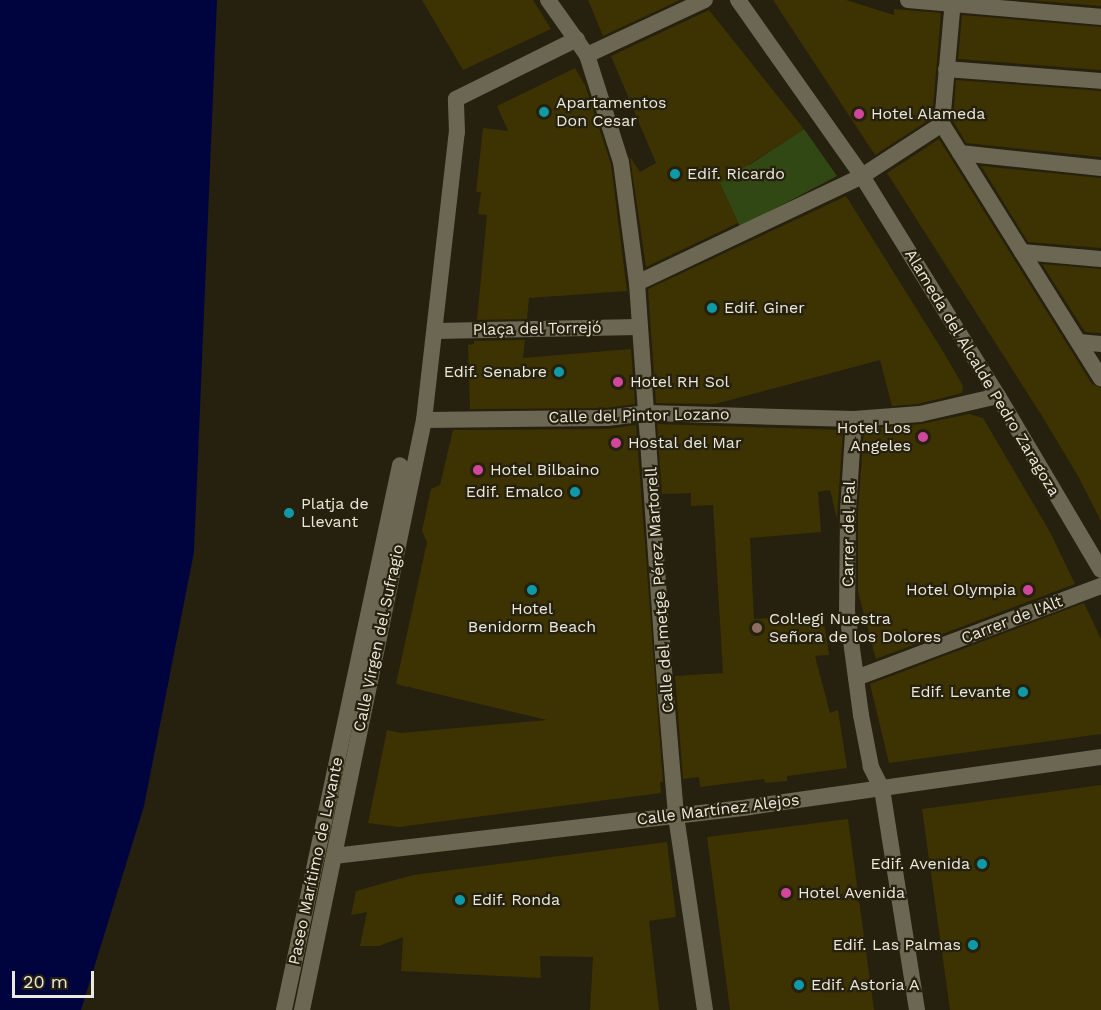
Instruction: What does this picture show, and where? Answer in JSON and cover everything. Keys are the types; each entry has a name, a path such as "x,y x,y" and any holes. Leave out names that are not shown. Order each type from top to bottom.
{"street":[{"name":"Calle del metge Pérez Martorell","path":"548,0 587,55 621,162 637,283 648,413 676,816 705,1010"},
{"path":"587,55 705,0"},
{"name":"Alameda del Alcalde Pedro Zaragoza","path":"738,0 862,176 998,396 1101,570"},
{"path":"908,0 953,2 1101,17"},
{"path":"953,2 942,124 1101,378"},
{"name":"Calle Virgen del Sufragio","path":"302,1010 424,420 457,132 456,99 577,39"},
{"path":"946,69 1101,81"},
{"path":"637,283 862,176 942,124"},
{"path":"960,153 1101,168"},
{"path":"1022,252 1101,259"},
{"name":"Plaça del Torrejó","path":"435,332 639,327"},
{"path":"1079,342 1101,344"},
{"name":"Calle del Pintor Lozano","path":"424,420 607,418 648,413 854,419 920,414 998,396"},
{"name":"Carrer del Pal","path":"854,419 848,511 848,612 871,767 882,789 917,1010"},
{"name":"Paseo Marítimo de Levante","path":"284,1010 400,465"},
{"name":"Carrer de l'Alt","path":"856,678 1101,585"},
{"name":"Calle Martínez Alejos","path":"334,856 676,816 1101,757"}],"green space":[{"path":"804,129 837,176 740,227 704,149 730,135 749,165"}],"shaded area":[{"path":"0,0 217,0 194,552 144,806 81,1010 0,1010"}],"building":[{"path":"422,0 533,0 551,29 463,70"},
{"path":"588,0 680,0 603,36"},
{"path":"773,0 846,0 894,15 894,9 941,13 932,118 875,155"},
{"path":"1028,0 1101,0 1101,6"},
{"path":"709,10 804,129 720,183 738,223 646,267 630,157 640,172 656,163 611,56"},
{"path":"962,15 1101,27 1101,70 958,59"},
{"path":"575,68 585,85 611,164 627,291 529,298 527,319 477,320 487,215 478,214 481,192 476,192 483,128 508,131 497,106"},
{"path":"956,80 1101,91 1101,157 966,143 953,121"},
{"path":"939,139 1092,384 1101,388 1101,521 1078,476 1042,416 887,173"},
{"path":"981,166 1101,178 1101,248 1028,242"},
{"path":"846,196 944,353 963,386 962,393 918,404 892,406 880,360 715,404 656,403 648,289"},
{"path":"1042,264 1101,269 1101,333 1085,332"},
{"name":"Edif. Senabre","path":"525,340 523,358 631,349 635,404 606,408 470,409 468,345 474,344 474,341"},
{"path":"969,414 983,418 1050,532 1075,584 876,659 858,592 858,511 864,429 921,424"},
{"path":"657,424 843,430 837,519 830,490 818,492 821,532 750,538 754,619 823,615 829,655 815,656 830,713 838,710 847,768 787,776 787,781 765,783 764,779 700,787 699,777 683,779 675,676 723,673 713,505 691,506 691,493 662,494"},
{"path":"636,425 663,782 660,782 661,793 399,827 368,823 387,730 401,733 547,720 396,684 427,542 422,531 431,489 440,485 453,430 607,429"},
{"path":"1084,603 1101,639 1101,734 889,763 870,684"},
{"path":"1101,785 1101,1010 950,1010 922,809"},
{"name":"Hotel Avenida","path":"848,819 874,1010 730,1010 707,837"},
{"name":"Edif. Ronda","path":"667,842 676,917 649,921 659,1010 590,1010 593,957 540,956 541,978 401,971 403,937 379,946 360,946 367,912 351,915 356,891 413,875"}],"place":[{"name":"Apartamentos Don Cesar","path":"544,112"},
{"name":"Hotel Alameda","path":"859,114"},
{"name":"Edif. Ricardo","path":"675,174"},
{"name":"Edif. Giner","path":"712,308"},
{"name":"Edif. Senabre","path":"559,372"},
{"name":"Hotel RH Sol","path":"618,382"},
{"name":"Hotel Los Angeles","path":"923,437"},
{"name":"Hostal del Mar","path":"616,443"},
{"name":"Hotel Bilbaino","path":"478,470"},
{"name":"Edif. Emalco","path":"575,492"},
{"name":"Platja de Llevant","path":"289,513"},
{"name":"Hotel Benidorm Beach","path":"532,590"},
{"name":"Hotel Olympia","path":"1028,590"},
{"name":"Col·legi Nuestra Señora de los Dolores","path":"757,628"},
{"name":"Edif. Levante","path":"1023,692"},
{"name":"Edif. Avenida","path":"982,864"},
{"name":"Hotel Avenida","path":"786,893"},
{"name":"Edif. Ronda","path":"460,900"},
{"name":"Edif. Las Palmas","path":"973,945"},
{"name":"Edif. Astoria A","path":"799,985"}]}
